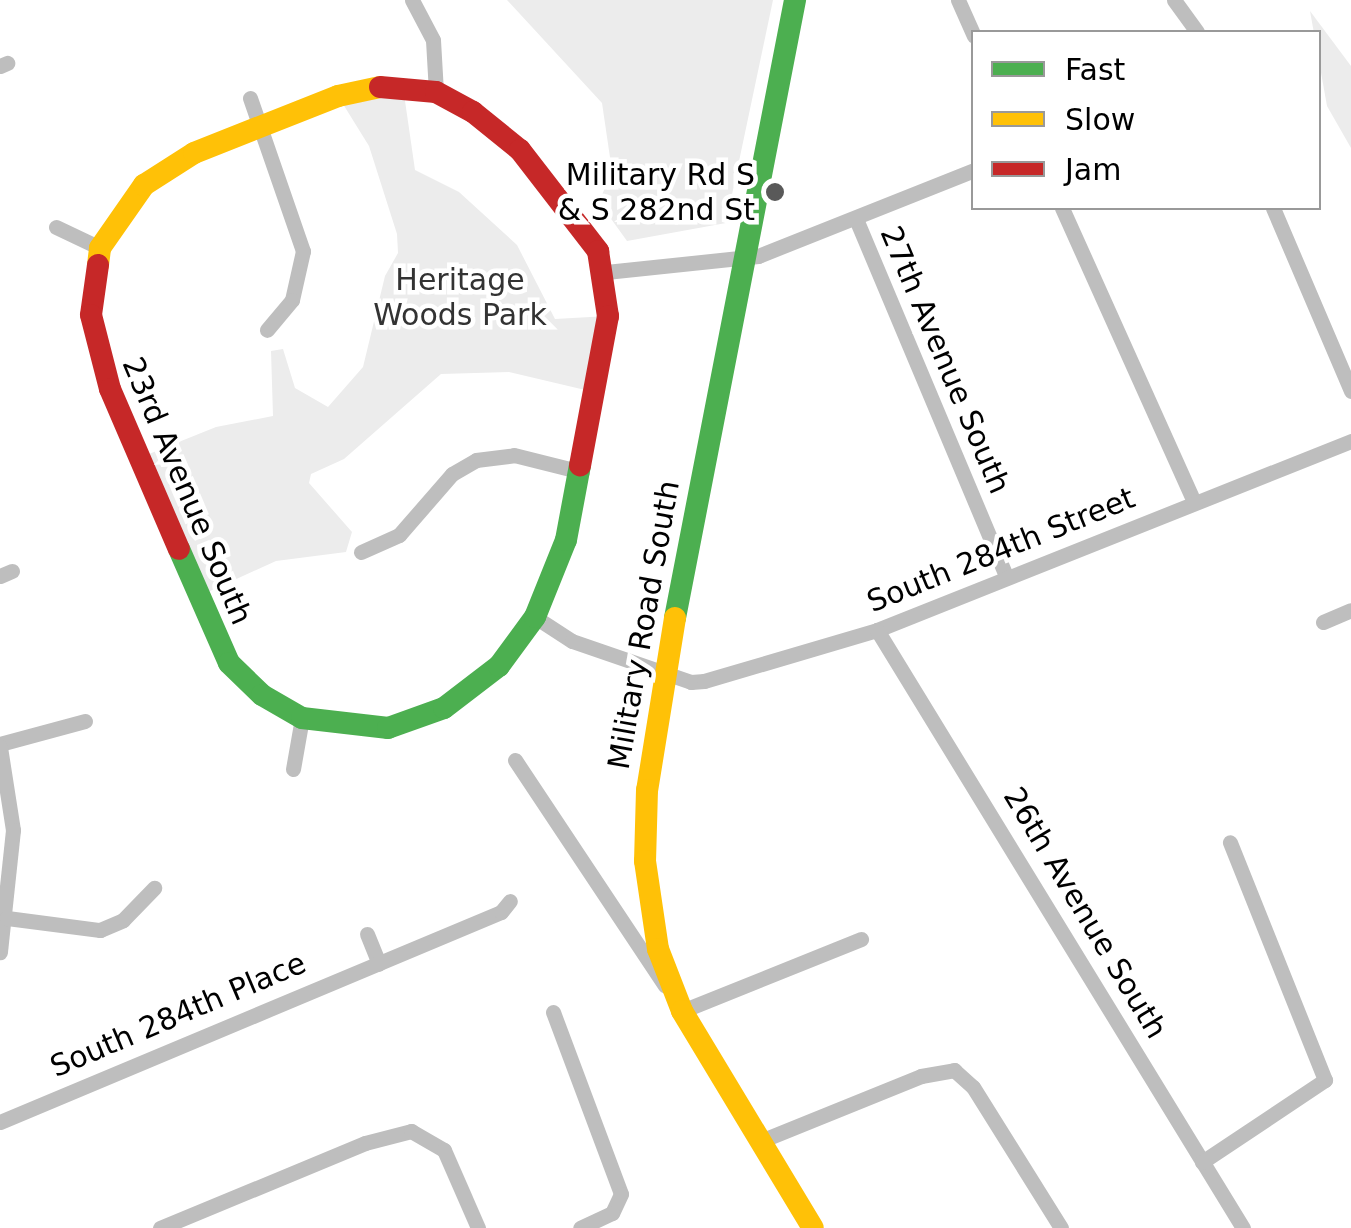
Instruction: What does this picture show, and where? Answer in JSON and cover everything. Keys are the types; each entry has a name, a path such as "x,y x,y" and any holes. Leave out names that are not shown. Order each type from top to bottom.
{"street":[{"path":"412,0 433,40 436,92"},
{"name":"Military Road South","path":"795,0 742,259 666,672 647,790 645,861 658,949 682,1011 813,1228"},
{"path":"958,0 971,30"},
{"path":"1174,0 1196,30"},
{"path":"56,227 100,248 144,185 194,154 370,89 436,92 473,112 540,169 579,220 606,272 606,351 582,472 554,578 536,617 476,688 417,720 354,728 302,718 293,770"},
{"path":"250,98 303,251 292,300 267,330"},
{"path":"606,272 742,259 856,220 971,171"},
{"path":"1063,210 1194,502"},
{"path":"1274,210 1351,390"},
{"name":"27th Avenue South","path":"856,220 1007,578"},
{"name":"23rd Avenue South","path":"100,248 91,315 99,358 204,614 248,684 302,718"},
{"name":"South 284th Street","path":"666,672 704,681 877,630 1351,441"},
{"path":"361,552 398,536 443,482 476,460 514,455 582,472"},
{"path":"1322,622 1351,610"},
{"path":"536,617 572,641 666,672"},
{"name":"26th Avenue South","path":"877,630 1243,1228"},
{"path":"0,952 8,918 13,830 0,746 85,721"},
{"path":"515,760 682,1011 861,939"},
{"path":"1202,1162 1326,1080 1230,842"},
{"path":"8,918 100,930 124,920 154,888"},
{"name":"South 284th Place","path":"0,1122 501,912 510,901"},
{"path":"367,934 379,964"},
{"path":"553,1012 617,1176 618,1207 580,1228"},
{"path":"758,1142 921,1076 954,1070 973,1088 1061,1228"},
{"path":"160,1228 385,1136 427,1134 449,1158 478,1228"}],"green space":[{"path":"507,0 773,0 726,223 627,241 599,202 612,171 602,103"},
{"path":"1310,11 1351,66 1351,148 1327,106 1321,72 1321,30 1313,30"},
{"name":"Heritage Woods Park","path":"403,87 415,170 459,192 517,245 555,319 608,316 598,393 509,372 441,374 344,459 311,474 309,483 352,532 346,552 276,561 197,597 139,458 216,427 273,416 271,351 283,349 295,388 328,407 363,367 385,276 398,253 397,234 369,146 338,96"}],"traffic: fast":[{"path":"675,618 795,0"},
{"path":"179,549 229,663 262,695 302,718 388,728 444,708 499,666 535,617 566,540 580,465"}],"traffic: slow":[{"path":"98,265 100,248 144,185 194,153 338,96 380,87"},
{"path":"675,618 647,790 645,861 658,949 682,1011 813,1228"}],"traffic: jam":[{"path":"380,87 436,92 473,112 520,150 598,251 608,316 580,465"},
{"path":"98,265 91,315 110,389 179,549"}],"place":[{"name":"Military Rd S & S 282nd St","path":"775,192"}]}
